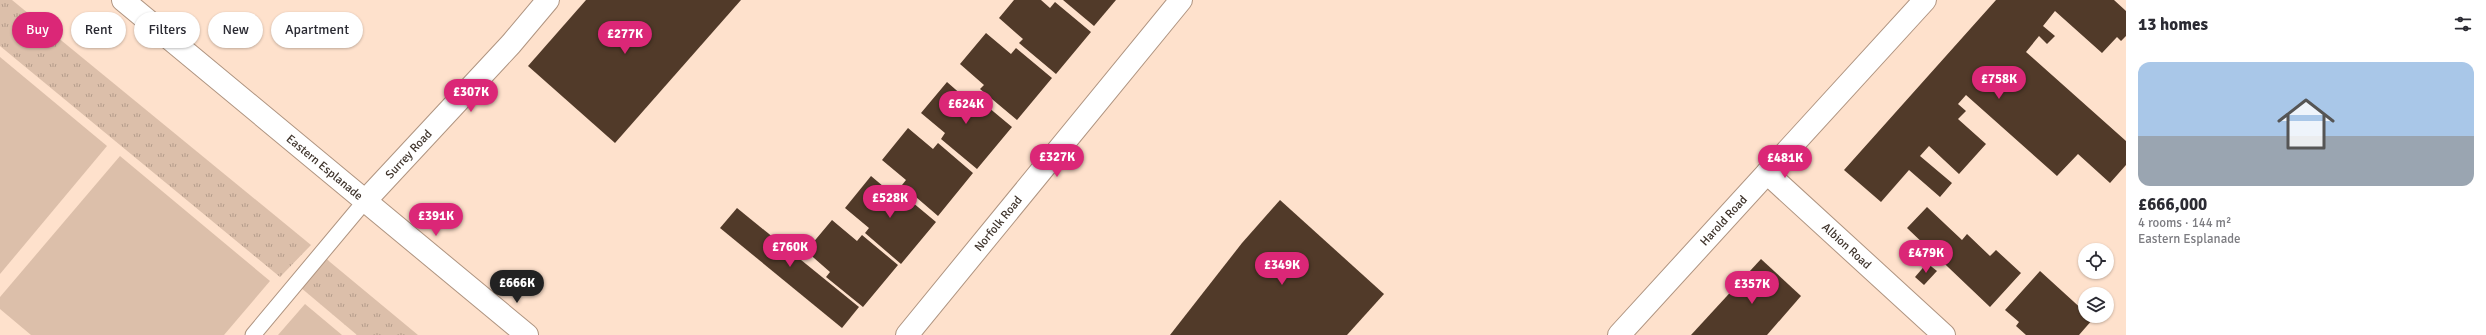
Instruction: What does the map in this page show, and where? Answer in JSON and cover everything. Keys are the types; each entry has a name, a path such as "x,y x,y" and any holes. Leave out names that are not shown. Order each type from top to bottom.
{"street":[{"name":"Eastern Esplanade","path":"123,0 527,335"},
{"name":"Surrey Road","path":"365,201 510,44 548,0"},
{"name":"Norfolk Road","path":"907,335 1180,0"},
{"name":"Harold Road","path":"1619,335 1925,0"},
{"name":"Albion Road","path":"1767,173 1944,335"}],"lane":[{"path":"253,335 365,201"}],"green space":[{"path":"0,0 12,0 27,12 12,12 12,48 63,48 63,42 311,245 280,277 0,46"},
{"path":"0,57 107,146 0,274"},
{"path":"120,156 270,281 224,335 31,335 0,309 0,297"},
{"path":"325,257 418,335 357,335 300,287"},
{"path":"305,304 342,335 278,335"}],"building":[{"path":"586,0 741,0 615,143 528,66"},
{"path":"1014,0 1041,0 1050,8 1055,2 1091,32 1056,74 1019,43 1023,39 999,18"},
{"path":"1063,0 1116,0 1094,26"},
{"path":"1996,0 2114,0 2126,11 2126,36 2121,41 2117,37 2102,53 2055,11 2043,26 2055,36 2047,44 2039,36 2026,52 2126,141 2126,165 2110,183 2078,154 2057,176 1966,95 1958,104 1966,111 1958,119 1986,144 1959,174 1929,146 1920,156 1952,183 1940,197 1909,170 1881,202 1844,170"},
{"path":"986,33 1011,54 1016,48 1052,78 1017,120 980,89 984,85 960,64"},
{"path":"947,82 971,103 976,97 1012,127 977,169 941,139 945,133 921,113"},
{"path":"908,128 933,149 938,143 973,173 938,216 902,185 906,180 882,160"},
{"path":"871,176 896,197 900,192 936,222 901,264 865,233 869,228 845,208"},
{"path":"1280,200 1384,294 1347,335 1170,335 1242,243"},
{"path":"1927,207 1962,240 1967,234 1990,256 1996,250 2021,273 1990,307 1907,228"},
{"path":"737,208 859,307 842,328 720,228"},
{"path":"832,220 857,241 862,235 898,265 863,307 826,277 830,272 806,251"},
{"path":"1761,259 1801,296 1767,335 1691,335"},
{"path":"1927,263 1937,271 1924,285 1915,277"},
{"path":"2040,271 2078,306 2078,323 2090,323 2079,335 2026,335 2016,326 2019,322 2005,310"}]}
